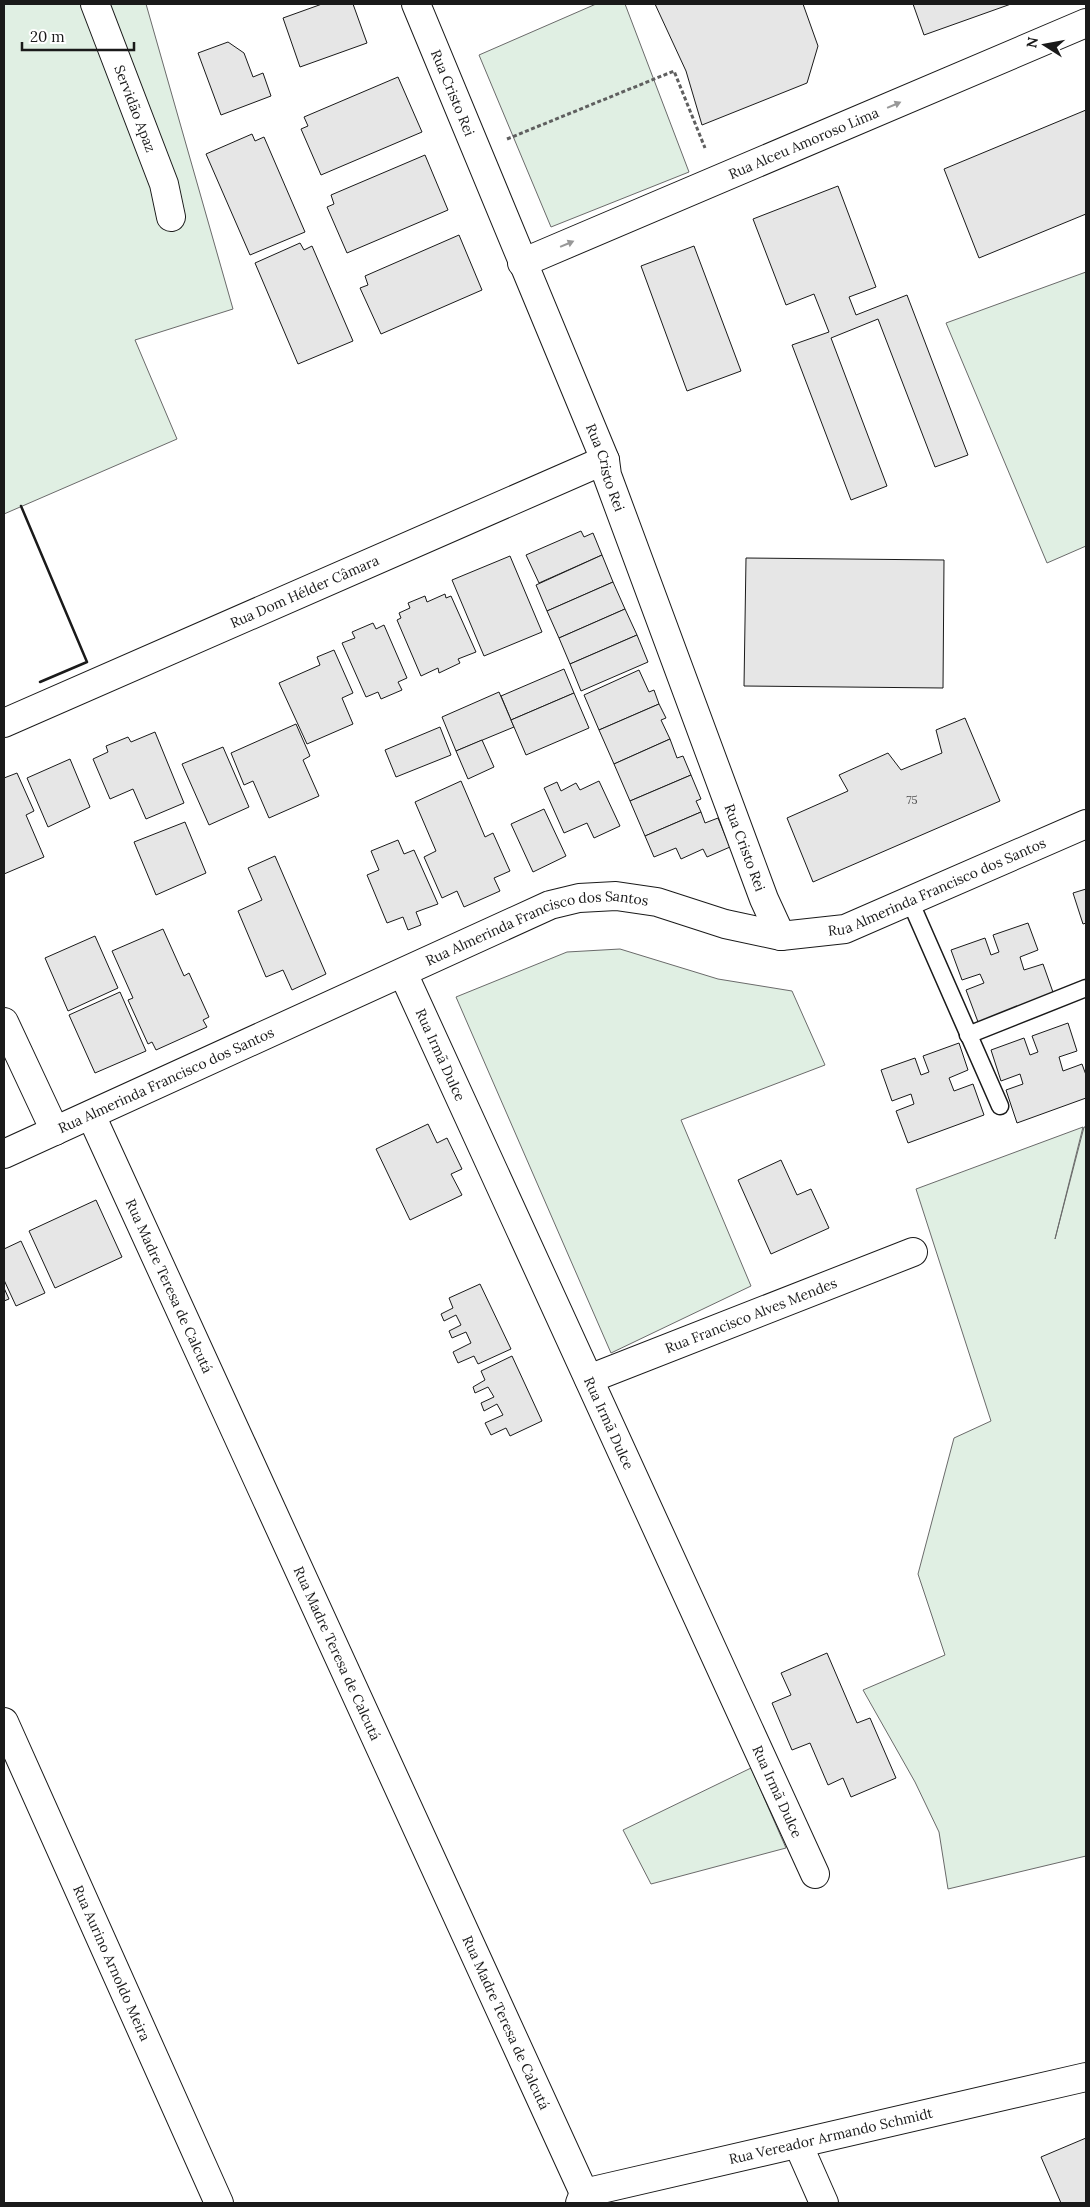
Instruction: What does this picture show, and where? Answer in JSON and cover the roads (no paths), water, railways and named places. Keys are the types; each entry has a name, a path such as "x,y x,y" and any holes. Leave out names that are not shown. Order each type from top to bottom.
{"street":[{"name":"Servidão Apaz","path":"95,4 164,184 170,217"},
{"name":"Rua Cristo Rei","path":"416,4 605,460 610,484 764,899 781,936"},
{"name":"Rua Alceu Amoroso Lima","path":"522,263 1086,23"},
{"name":"Rua Dom Hélder Câmara","path":"4,723 605,460"},
{"name":"Rua Almerinda Francisco dos Santos","path":"4,1154 550,905 579,898 616,896 658,902 725,924 781,936 845,929 1086,824"},
{"name":"Rua Irmã Dulce","path":"403,972 815,1874"},
{"path":"4,1022 55,1131"},
{"name":"Rua Madre Teresa de Calcutá","path":"91,1115 582,2198"},
{"name":"Rua Francisco Alves Mendes","path":"589,1379 913,1252"},
{"name":"Rua Aurino Arnoldo Meira","path":"4,1722 219,2203"},
{"name":"Rua Vereador Armando Schmidt","path":"582,2198 798,2144 1086,2077"},
{"path":"798,2144 824,2203"}],"lane":[{"path":"910,901 1000,1106"},
{"path":"968,1035 1086,988"}]}
